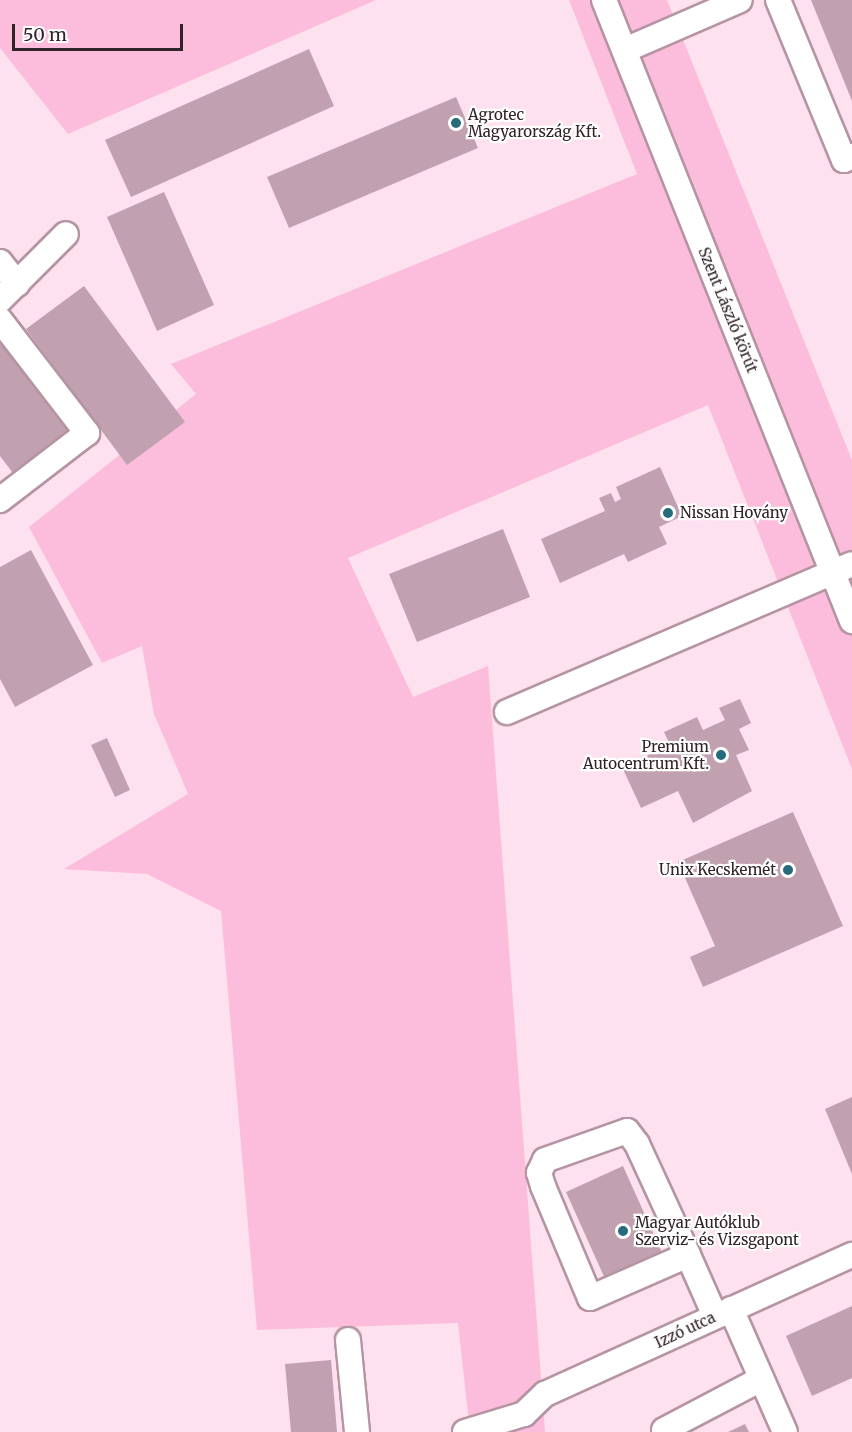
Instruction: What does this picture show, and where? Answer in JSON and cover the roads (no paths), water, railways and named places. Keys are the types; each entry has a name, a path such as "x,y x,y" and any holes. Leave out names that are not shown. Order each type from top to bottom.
{"street":[{"name":"Szent László körút","path":"604,0 842,568 852,621"},
{"path":"625,50 740,0"},
{"path":"778,0 844,160 852,156"},
{"path":"8,292 66,234"},
{"path":"0,262 8,292"},
{"path":"0,320 87,433 0,500"},
{"path":"507,712 842,568"},
{"path":"688,1255 590,1298 543,1186 539,1173 545,1160 627,1131 688,1255 762,1379 785,1432"},
{"name":"Izzó utca","path":"521,1423 545,1394 852,1255"},
{"path":"348,1340 357,1432"},
{"path":"664,1431 762,1379"},
{"path":"465,1432 521,1423"}],"place":[{"name":"Agrotec Magyarország Kft.","path":"456,123"},
{"name":"Nissan Hovány","path":"668,513"},
{"name":"Premium Autocentrum Kft.","path":"721,755"},
{"name":"Unix Kecskemét","path":"788,870"},
{"name":"Magyar Autóklub Szerviz- és Vizsgapont","path":"623,1231"}]}
